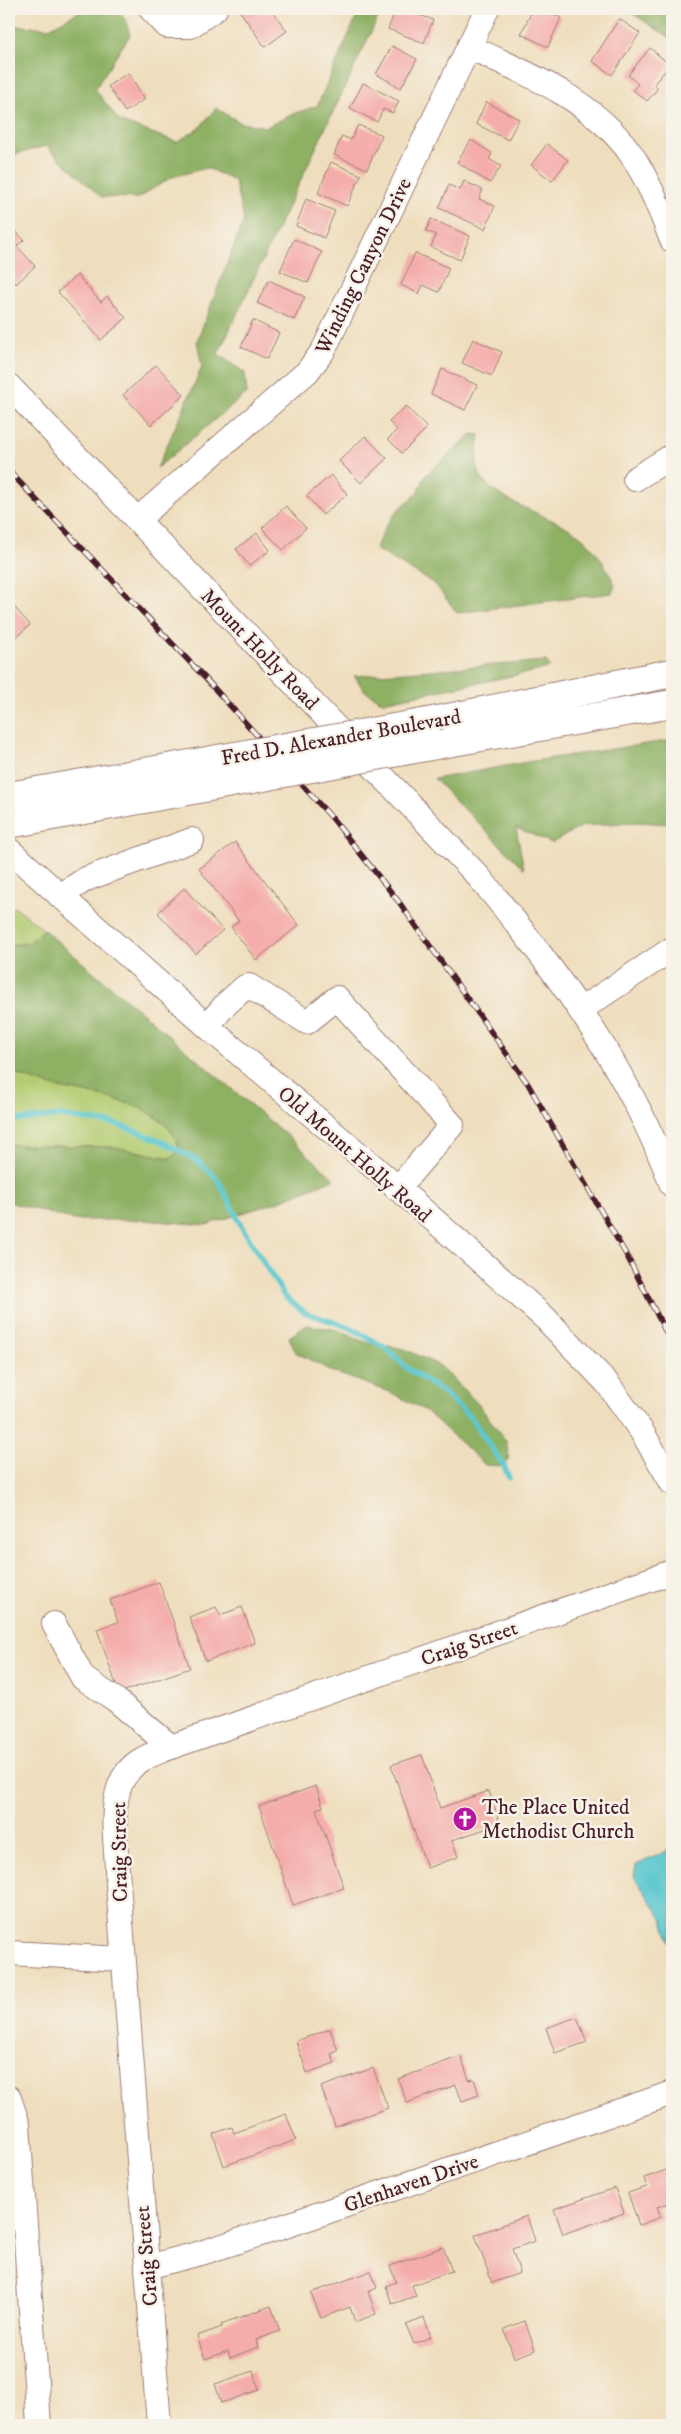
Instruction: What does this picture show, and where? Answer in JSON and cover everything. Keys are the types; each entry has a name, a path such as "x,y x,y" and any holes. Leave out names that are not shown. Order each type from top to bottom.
{"main road":[{"name":"Fred D. Alexander Boulevard","path":"9,796 428,722 672,673"},
{"name":"Fred D. Alexander Boulevard","path":"9,824 447,743 672,704"}],"street":[{"path":"151,9 168,26 190,26 215,9"},
{"name":"Winding Canyon Drive","path":"137,520 307,372 323,351 487,9"},
{"path":"469,47 550,85 584,108 605,126 630,153 644,176 662,212 672,240"},
{"name":"Mount Holly Road","path":"9,386 478,876 526,932 580,1010 632,1097 655,1142 672,1185"},
{"path":"635,479 672,456"},
{"path":"60,896 86,879 192,840"},
{"name":"Old Mount Holly Road","path":"9,850 207,1026 545,1318 607,1383 642,1432 672,1483"},
{"path":"580,1010 672,949"},
{"path":"207,1026 226,1004 245,987 249,986 307,1022 337,998 452,1125 397,1189"},
{"name":"Craig Street","path":"159,2425 123,1959 114,1802 119,1786 129,1770 142,1759 171,1747 672,1572"},
{"path":"54,1624 84,1678 116,1700 171,1747"},
{"path":"9,1953 123,1959"},
{"name":"Glenhaven Drive","path":"147,2267 201,2254 672,2093"},
{"path":"9,2098 18,2124 39,2425"}],"green space":[{"path":"84,9 117,9 126,21 130,35 95,89 119,121 177,142 199,128 216,108 241,123 266,127 295,113 317,106 360,9 382,9 218,354 245,373 247,393 157,468 202,367 197,341 244,220 234,180 207,168 172,177 138,198 101,197 46,146 9,156 9,25 49,28"},
{"path":"629,9 672,9 672,39 630,12"},
{"path":"472,434 480,435 477,456 478,467 481,477 488,486 510,501 563,525 587,542 598,555 615,585 612,593 457,613 435,584 375,549 386,526 398,510 418,493 425,476"},
{"path":"546,661 550,667 537,671 383,702 365,691 354,676"},
{"path":"672,740 672,824 637,822 582,826 552,843 516,828 524,869 434,779 533,761"},
{"path":"16,907 44,930 29,943 9,945 9,909"},
{"path":"44,930 291,1139 334,1179 280,1201 206,1225 143,1220 74,1220 9,1202 9,1145 114,1147 169,1158 180,1151 174,1135 163,1122 131,1104 53,1086 9,1071 9,945 29,943"},
{"path":"9,1071 53,1086 113,1099 148,1112 163,1122 174,1136 180,1152 169,1158 114,1147 9,1145"},
{"path":"307,1325 337,1330 365,1342 405,1349 442,1367 478,1404 506,1441 509,1457 504,1466 485,1465 426,1411 390,1392 333,1372 295,1352 289,1337"}],"water":[{"path":"672,1849 672,1950 663,1920 634,1876 636,1865"}],"building":[{"path":"271,9 287,31 265,47 239,10"},
{"path":"396,9 404,9 433,20 424,43 388,29"},
{"path":"533,9 542,9 561,18 548,47 521,34"},
{"path":"619,19 640,33 612,75 592,61"},
{"path":"392,46 417,59 401,88 376,74"},
{"path":"650,48 670,65 654,84 658,88 647,101 633,90 638,84 628,75"},
{"path":"128,73 145,99 125,112 108,86"},
{"path":"363,83 399,101 393,113 383,109 377,122 350,108"},
{"path":"486,102 519,119 508,140 476,124"},
{"path":"358,125 382,135 367,169 334,155 342,136 351,140"},
{"path":"471,140 492,153 489,159 501,166 490,183 457,162"},
{"path":"547,144 568,160 552,181 531,165"},
{"path":"331,162 361,175 347,206 318,193"},
{"path":"464,181 483,190 479,199 495,206 485,229 439,208 449,185 460,190"},
{"path":"306,199 335,211 324,238 296,226"},
{"path":"431,219 470,236 460,260 431,247 436,235 426,231"},
{"path":"9,224 24,240 17,246 35,266 16,284 9,276"},
{"path":"294,239 322,252 308,283 280,271"},
{"path":"415,253 449,268 439,292 423,285 419,294 401,285"},
{"path":"77,275 101,302 107,296 126,318 101,340 58,292"},
{"path":"269,280 305,297 294,320 257,303"},
{"path":"253,320 279,333 267,359 241,347"},
{"path":"473,339 502,352 492,376 462,363"},
{"path":"156,365 184,395 151,425 123,395"},
{"path":"442,369 477,385 465,410 431,394"},
{"path":"406,406 427,428 402,453 388,439 397,430 389,422"},
{"path":"365,436 387,458 361,483 339,461"},
{"path":"331,475 347,494 323,515 307,496"},
{"path":"286,506 306,528 283,550 262,528"},
{"path":"257,533 270,550 249,566 236,549"},
{"path":"9,601 30,625 14,639 9,636"},
{"path":"235,842 299,925 256,960 231,927 239,921 199,869"},
{"path":"184,888 223,930 196,954 158,913"},
{"path":"159,1582 190,1668 119,1693 97,1629 118,1622 110,1600"},
{"path":"216,1607 220,1615 242,1607 255,1643 206,1661 189,1617"},
{"path":"422,1755 440,1808 489,1791 500,1824 452,1840 458,1857 427,1868 391,1765"},
{"path":"316,1786 323,1807 316,1809 344,1888 293,1905 259,1806"},
{"path":"577,2017 587,2042 555,2053 546,2028"},
{"path":"330,2029 338,2051 331,2054 335,2063 307,2073 296,2041"},
{"path":"461,2056 469,2080 474,2079 479,2095 462,2101 456,2085 407,2103 398,2079"},
{"path":"373,2068 388,2108 335,2126 321,2087"},
{"path":"286,2114 296,2140 224,2166 213,2134 232,2127 234,2133"},
{"path":"672,2168 672,2202 657,2207 661,2217 639,2225 628,2193 647,2187 644,2178"},
{"path":"615,2188 624,2213 563,2234 554,2209"},
{"path":"527,2216 535,2241 512,2249 520,2273 492,2283 475,2235"},
{"path":"443,2247 452,2271 412,2285 416,2296 392,2304 386,2286 396,2282 390,2266"},
{"path":"371,2271 377,2288 368,2292 376,2314 355,2322 350,2307 321,2318 311,2293"},
{"path":"271,2306 280,2331 256,2340 258,2347 230,2358 228,2351 205,2359 197,2336 222,2327 221,2324"},
{"path":"424,2318 431,2337 414,2344 406,2325"},
{"path":"525,2321 535,2350 514,2358 504,2329"},
{"path":"253,2371 259,2390 221,2403 215,2384"}],"waterway":[{"path":"9,1121 61,1116 116,1124 159,1140 197,1160 218,1180 243,1229 285,1297 306,1313 351,1328 386,1348 408,1369 443,1392 472,1419 504,1466 509,1478"}],"railway":[{"path":"9,471 204,677 332,818 399,902 528,1084 628,1258 672,1344"}],"place":[{"name":"The Place United Methodist Church","path":"465,1819"}]}
